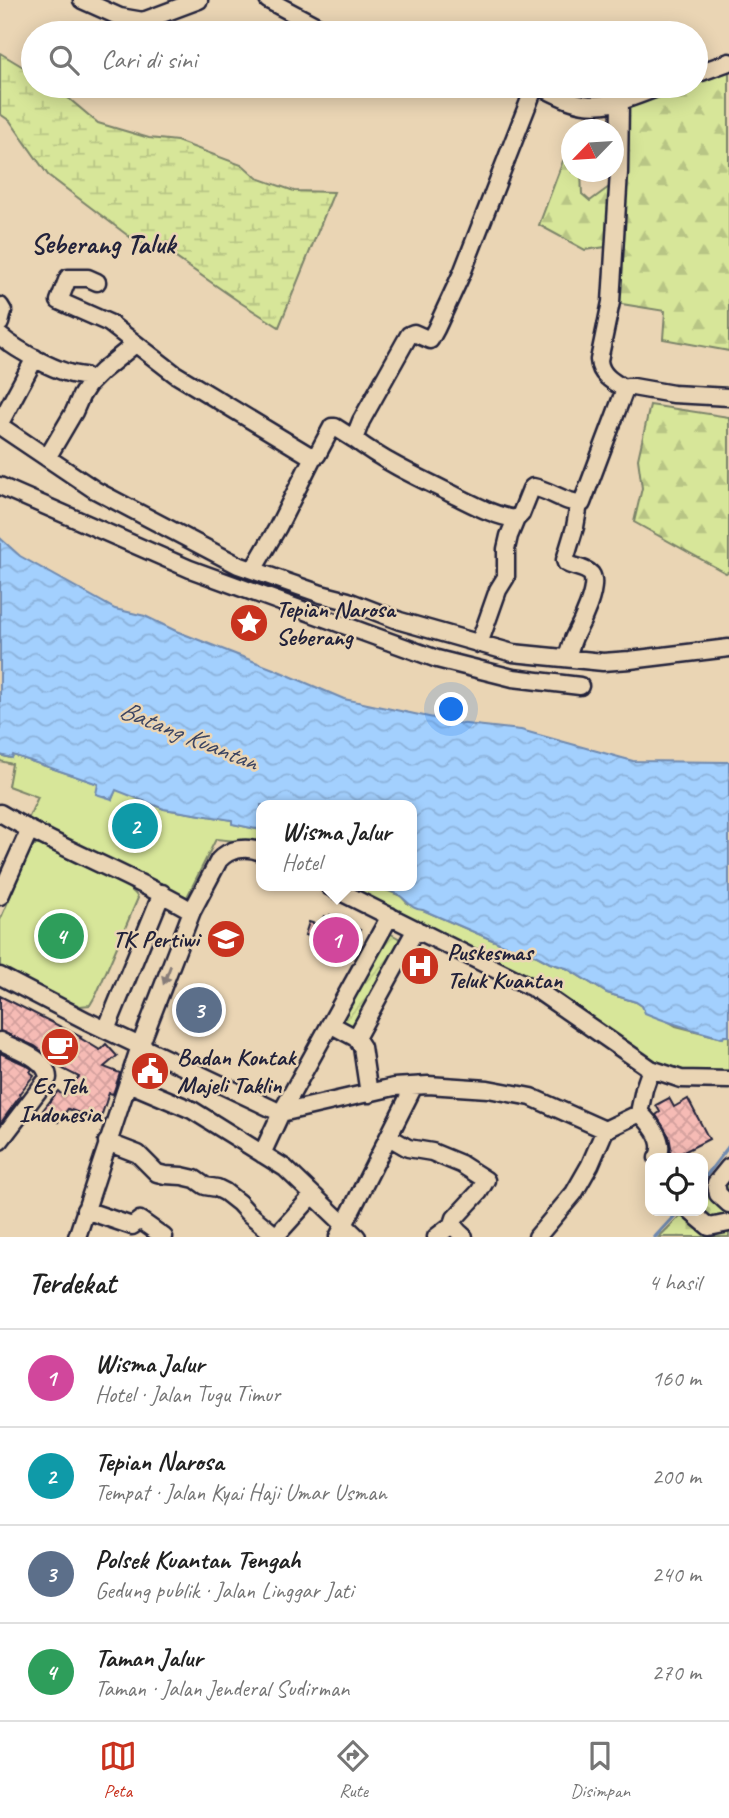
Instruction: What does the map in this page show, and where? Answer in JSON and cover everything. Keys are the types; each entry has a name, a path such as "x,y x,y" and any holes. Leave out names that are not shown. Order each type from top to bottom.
{"street":[{"path":"82,0 120,17 138,21"},
{"path":"146,21 199,0"},
{"path":"268,0 307,21"},
{"path":"708,70 729,62"},
{"path":"354,439 410,334 414,333 429,340 436,329 462,273 531,98"},
{"path":"564,98 589,105 605,105 630,98"},
{"path":"620,102 619,172 611,302 599,366 607,377 625,390"},
{"path":"97,282 89,278 68,278 59,301 109,323 175,374 313,457"},
{"path":"0,306 3,311 0,323"},
{"path":"0,336 62,371 84,376 90,383"},
{"path":"47,457 74,412 80,396 90,383 135,344"},
{"path":"35,358 0,424 95,490 238,565 400,621 513,653 603,662 729,648"},
{"path":"567,658 589,604 593,577 590,573 566,564 565,559 579,504 583,501 625,390 627,387 633,387 673,394 729,397"},
{"path":"253,570 313,457 317,455 335,426 410,473 477,506 516,519"},
{"path":"0,486 190,569 437,659 513,678 580,686"},
{"path":"479,643 498,590 506,577 506,548 509,536 530,491 533,487 549,491 579,504"},
{"path":"0,814 29,831 162,893 192,911"},
{"path":"0,896 29,831"},
{"path":"77,1237 140,1046 192,911 224,854 239,849 256,850"},
{"path":"339,891 537,990 651,1069 681,1079 729,1080"},
{"path":"106,1030 162,893"},
{"path":"262,1154 281,1113 390,916"},
{"path":"356,1038 416,929"},
{"path":"0,976 281,1113 394,1087 428,1085 488,1089 531,1097 605,1130"},
{"path":"330,1024 356,1038 362,1047 369,1094"},
{"path":"0,1041 35,1059 46,1068 48,1074 47,1081 0,1141"},
{"path":"639,1113 651,1069"},
{"path":"128,1083 192,1111 285,1168 313,1195 342,1231 357,1237"},
{"path":"342,1231 414,1086"},
{"path":"537,1237 574,1193 605,1130 639,1113"},
{"path":"639,1113 660,1143 662,1149 660,1153"},
{"path":"389,1137 408,1148 432,1152 461,1164 486,1180 479,1192 455,1217 453,1224 436,1237"},
{"path":"107,1142 138,1154 157,1172 195,1179 205,1186 225,1192 275,1237 313,1195"},
{"path":"729,1167 716,1183 718,1194 729,1204"},
{"path":"85,1210 132,1226 140,1220 164,1237"},
{"path":"696,1216 709,1227 729,1223"},
{"path":"453,1224 464,1237"}],"green space":[{"path":"0,53 21,66 21,98 68,98 98,123 149,138 177,141 244,166 257,178 294,191 334,192 279,327 176,258 135,241 48,175 10,121 0,114"},
{"path":"729,67 729,351 663,339 665,311 616,303 608,276 606,247 585,250 539,225 561,166 561,182 581,182 582,194 590,201 609,187 610,182 624,182 624,119 617,119 618,107 643,98 708,98 708,74"},
{"path":"650,405 729,417 729,571 726,573 634,522 642,488 638,459"},
{"path":"0,755 10,758 13,755 99,784 112,799 116,789 164,809 233,820 233,824 256,829 256,845 216,839 187,897 28,824 38,797 8,786 12,764 0,761"},
{"path":"34,845 42,845 109,876 138,898 90,1005 80,1006 0,967 0,920"},
{"path":"361,891 388,891 401,896 408,904 566,968 607,993 636,1002 676,1026 722,1038 729,1036 729,1074 683,1071 643,1057"},
{"path":"384,930 407,943 356,1033 334,1021"},
{"path":"729,1157 729,1237 659,1237 680,1216 708,1216 708,1184"}],"water":[{"name":"Batang Kuantan","path":"0,538 20,556 115,609 145,616 344,699 457,723 521,730 633,761 729,762 729,1036 723,1038 703,1033 645,1013 642,1006 636,1002 607,993 566,968 415,908 391,891 417,891 417,800 256,800 256,829 232,824 232,820 164,809 116,790 112,799 96,794 98,784 13,755 12,758 0,755"}],"building":[{"path":"330,915 360,930 353,955 340,950 336,961 314,952 318,944 312,942 314,938 305,935 309,922 319,925 324,916 329,918"},
{"path":"0,996 81,1037 100,1050 106,1044 117,1056 104,1067 120,1073 113,1094 109,1093 100,1120 68,1109 58,1122 43,1110 58,1091 62,1095 79,1077 55,1065 35,1046 0,1031"},
{"path":"0,1053 32,1069 30,1072 34,1075 0,1124"},
{"path":"669,1098 674,1107 688,1099 709,1139 682,1153 670,1153 669,1136 656,1115 660,1112 656,1105"}],"waterway":[{"path":"708,1173 729,1146"},
{"path":"655,1237 674,1216"}],"place":[{"name":"Tepian Narosa Seberang","path":"249,623"},
{"name":"Tepian Narosa","path":"135,826"},
{"name":"Taman Jalur","path":"61,936"},
{"name":"TK Pertiwi","path":"226,939"},
{"name":"Wisma Jalur","path":"336,940"},
{"name":"Puskesmas Teluk Kuantan","path":"420,966"},
{"name":"Polsek Kuantan Tengah","path":"199,1010"},
{"name":"Es Teh Indonesia","path":"60,1047"},
{"name":"Badan Kontak Majeli Taklin","path":"150,1071"}],"district":[{"name":"Seberang Taluk","path":"103,243"}]}
